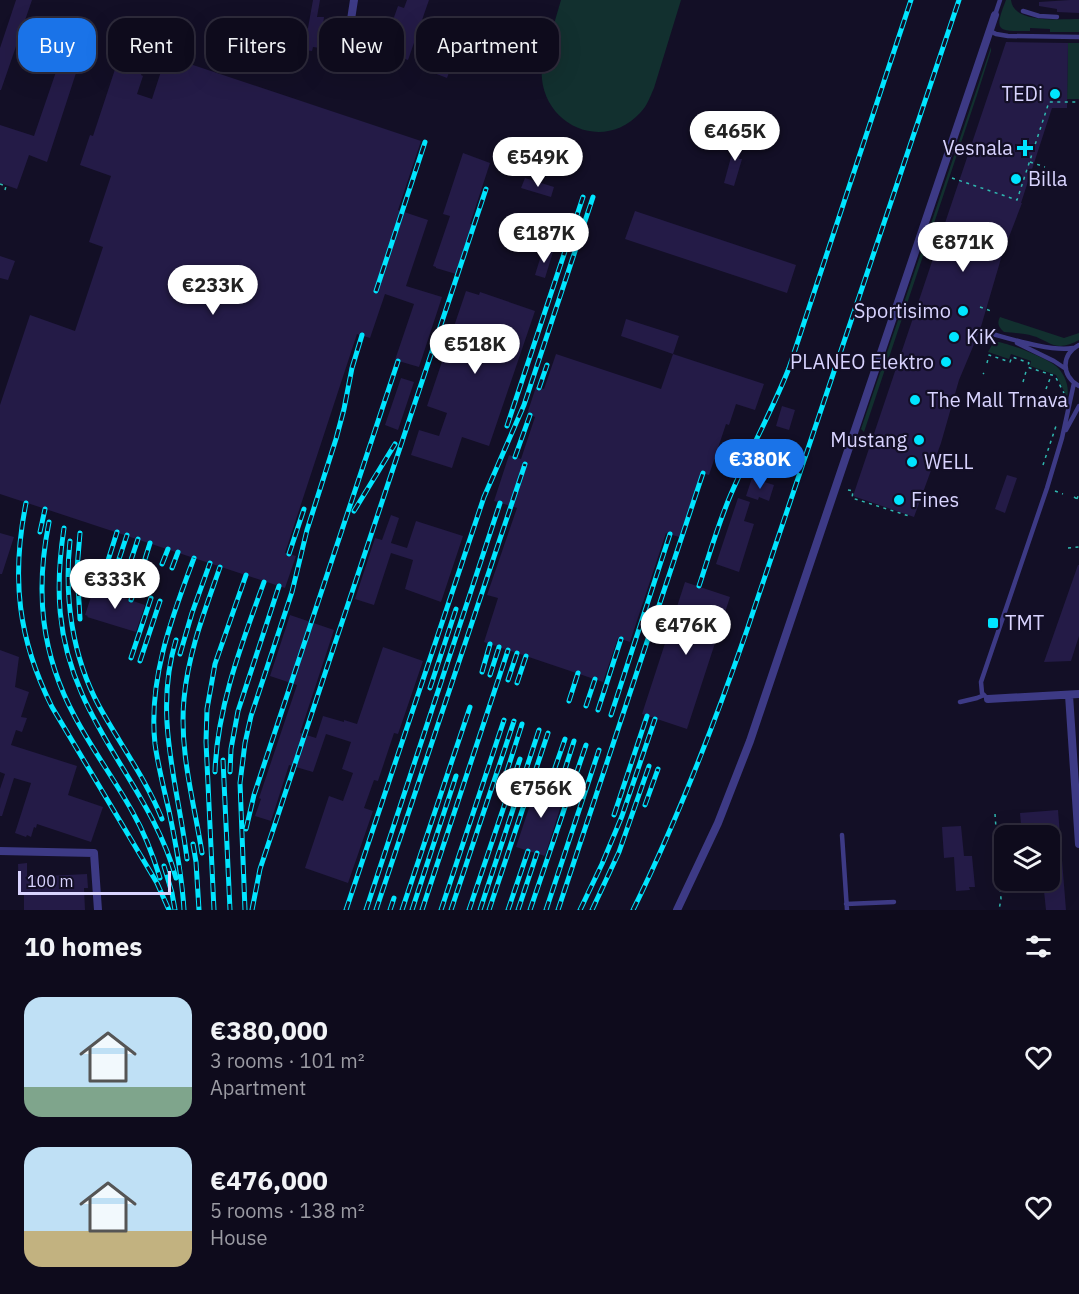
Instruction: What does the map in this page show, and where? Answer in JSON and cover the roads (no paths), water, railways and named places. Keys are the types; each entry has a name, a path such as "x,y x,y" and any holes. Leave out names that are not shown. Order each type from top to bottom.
{"street":[{"path":"351,18 354,0"},
{"path":"676,910 718,823 750,741 995,15"},
{"path":"986,697 1079,694"},
{"path":"1069,695 1079,844"},
{"path":"0,851 94,853 98,910"}],"lane":[{"path":"995,15 1000,0"},
{"path":"1023,11 1039,16 1057,17"},
{"path":"990,31 1008,36 1079,37"},
{"path":"989,333 1059,350 1079,345"},
{"path":"1010,339 1066,369"},
{"path":"960,702 986,697 981,682 1047,488 1076,384 1066,369 1066,360 1073,348"},
{"path":"1062,438 1079,406"},
{"path":"842,835 846,907 894,902"}],"railway":[{"path":"699,586 726,505 789,368 911,0"},
{"path":"633,910 680,806 747,630 959,0"},
{"path":"376,291 425,142"},
{"path":"252,910 260,869 486,189"},
{"path":"507,426 583,197"},
{"path":"346,910 484,497 524,405 593,197"},
{"path":"245,910 240,783 245,743 251,716 292,592 307,530 336,439 362,335"},
{"path":"246,829 254,795 398,361"},
{"path":"539,388 547,365"},
{"path":"515,457 530,415"},
{"path":"354,511 395,444"},
{"path":"376,910 525,464"},
{"path":"558,910 703,473"},
{"path":"26,503 21,531 19,583 21,608 31,657 52,707 157,883 169,910"},
{"path":"366,910 500,503"},
{"path":"40,532 45,509"},
{"path":"289,554 304,509"},
{"path":"49,522 42,573 42,598 48,646 55,670 75,717 136,819 160,878"},
{"path":"64,528 59,592 67,653 93,717 157,829 176,878"},
{"path":"99,589 117,532"},
{"path":"80,533 77,569 80,619"},
{"path":"611,715 670,534"},
{"path":"108,592 127,535"},
{"path":"119,596 138,539"},
{"path":"70,541 69,605 82,667 99,706 141,776 162,819"},
{"path":"145,559 150,543"},
{"path":"162,564 168,549"},
{"path":"172,568 178,552"},
{"path":"184,910 176,848 156,752 154,720 158,672 170,626 194,558"},
{"path":"180,654 210,563"},
{"path":"202,853 185,757 184,699 193,648 220,567"},
{"path":"214,910 206,742 207,709 215,664 246,575"},
{"path":"215,772 220,723 226,699 239,652 264,582"},
{"path":"230,772 231,749 238,711 279,586"},
{"path":"131,600 134,592"},
{"path":"131,658 151,598"},
{"path":"140,661 160,601"},
{"path":"430,688 456,609"},
{"path":"598,710 621,639"},
{"path":"176,640 169,668 167,723 169,750 187,859"},
{"path":"482,672 490,644"},
{"path":"490,675 499,647"},
{"path":"422,910 508,650"},
{"path":"508,680 517,653"},
{"path":"517,683 526,656"},
{"path":"569,701 578,673"},
{"path":"586,706 595,679"},
{"path":"402,910 470,707"},
{"path":"614,815 647,716"},
{"path":"580,910 622,816 655,719"},
{"path":"441,910 504,720"},
{"path":"451,910 514,721"},
{"path":"507,771 522,724"},
{"path":"480,910 539,730"},
{"path":"489,910 548,733"},
{"path":"549,785 565,739"},
{"path":"559,788 574,741"},
{"path":"530,910 586,745"},
{"path":"546,910 599,750"},
{"path":"469,910 520,759"},
{"path":"223,760 230,910"},
{"path":"592,910 619,852 649,766"},
{"path":"645,805 658,769"},
{"path":"412,910 456,776"},
{"path":"193,844 199,910"},
{"path":"508,910 528,851"},
{"path":"518,910 537,853"},
{"path":"164,866 175,910"},
{"path":"390,910 394,898"}],"place":[{"name":"TEDi","path":"1055,94"},
{"name":"Vesnala","path":"1025,148"},
{"name":"Billa","path":"1016,179"},
{"name":"Sportisimo","path":"963,311"},
{"name":"KiK","path":"954,337"},
{"name":"PLANEO Elektro","path":"946,362"},
{"name":"The Mall Trnava","path":"915,400"},
{"name":"Mustang","path":"919,440"},
{"name":"WELL","path":"912,462"},
{"name":"Fines","path":"899,500"},
{"name":"TMT","path":"993,623"}]}
